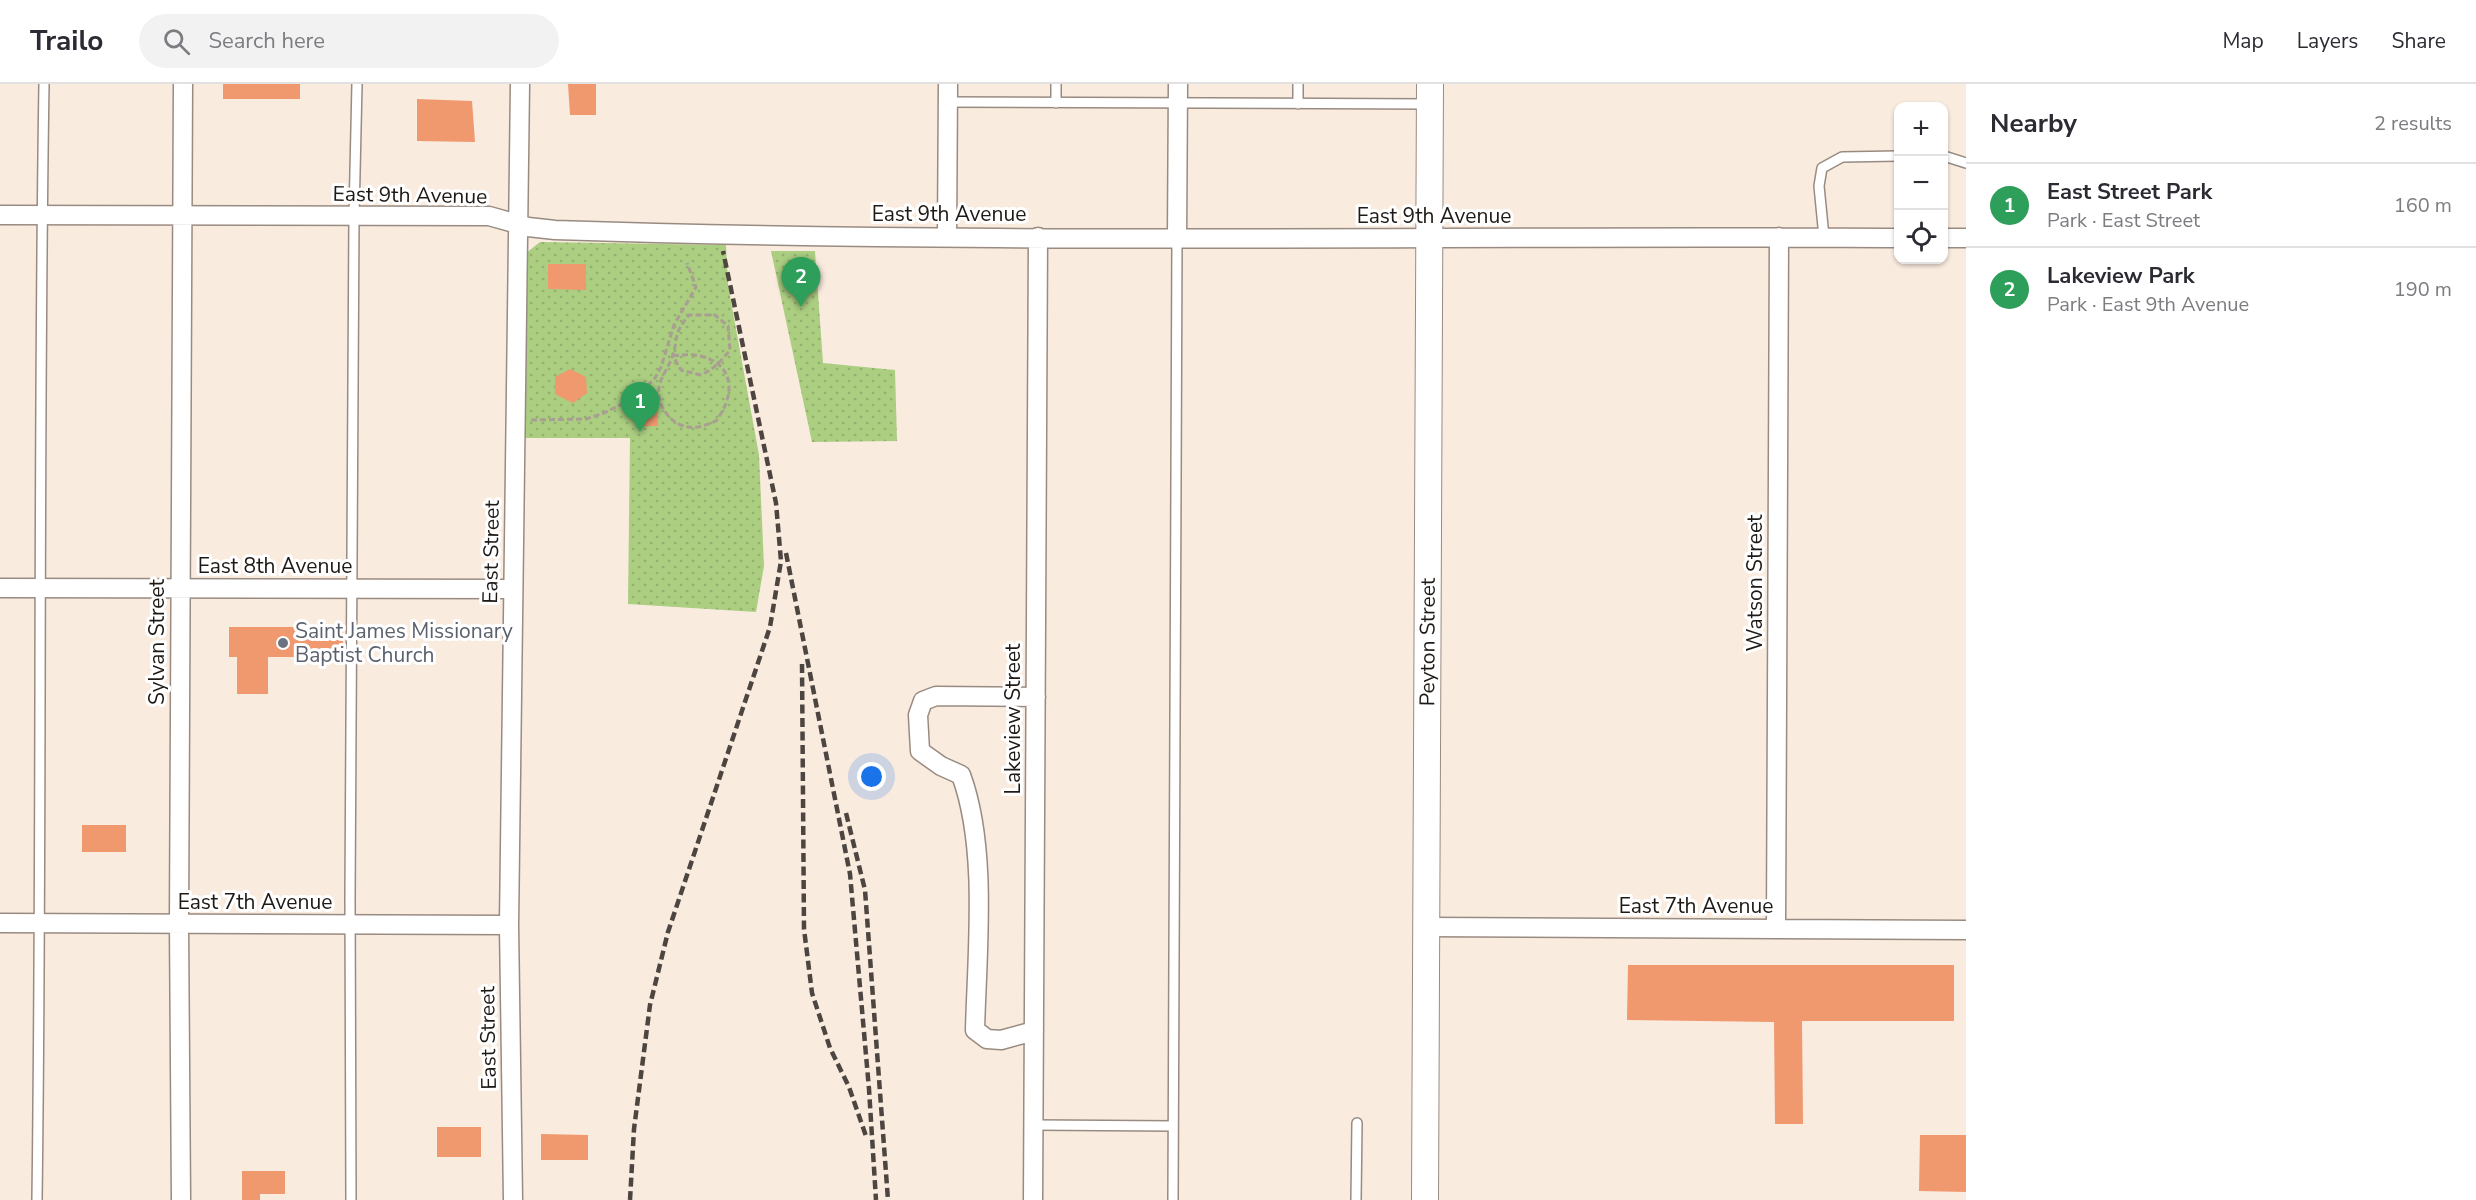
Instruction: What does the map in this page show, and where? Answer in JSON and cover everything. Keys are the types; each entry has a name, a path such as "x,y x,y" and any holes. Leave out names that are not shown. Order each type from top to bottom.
{"street":[{"name":"Sylvan Street","path":"181,1200 179,924 183,84"},
{"name":"East Street","path":"513,1200 509,926 520,84"},
{"path":"1178,84 1178,238"},
{"path":"947,237 948,93"},
{"name":"Peyton Street","path":"1425,1200 1430,94"},
{"name":"East 9th Avenue","path":"0,215 489,216 518,224 555,230 717,235 1429,239 1894,238"},
{"name":"Lakeview Street","path":"1033,1200 1038,237"},
{"name":"Watson Street","path":"1776,929 1779,237"},
{"path":"1948,238 1966,238"},
{"name":"East 8th Avenue","path":"0,588 513,589"},
{"path":"1034,1030 1001,1040 987,1039 975,1030 978,857 967,792 961,775 941,766 920,751 918,715 922,701 936,696 1036,697"},
{"name":"East 7th Avenue","path":"0,923 509,926"},
{"name":"East 7th Avenue","path":"1426,927 1966,930"}],"lane":[{"path":"37,1200 41,924 38,588 44,84"},
{"path":"351,1200 350,924 354,216 357,84"},
{"path":"1056,84 1056,103"},
{"path":"1298,84 1298,104"},
{"path":"948,93 1056,103 1298,104 1430,94"},
{"path":"1824,237 1819,186 1822,168 1842,156 1894,156"},
{"path":"1948,157 1966,163"},
{"path":"1173,1200 1178,238"},
{"path":"1356,1200 1357,1123"},
{"path":"1034,1125 1173,1126"}],"path":[{"path":"514,420 586,418 604,413 636,397 655,378 661,367 674,325 696,286 687,263"},
{"path":"684,308 688,315"},
{"path":"673,356 688,353 704,355 719,364 730,384 729,397 724,411 716,421 697,427 682,425 667,416 661,406 659,387 673,356 675,338 688,315"},
{"path":"673,356 681,370 701,375 719,364 730,350 728,326 715,315 688,315"}],"green space":[{"path":"540,242 726,245 728,285 759,455 764,566 756,612 628,604 630,438 524,438 526,253"},
{"path":"771,251 815,251 823,363 895,370 897,441 812,442"}],"building":[{"path":"223,84 300,84 300,99 223,99"},
{"path":"568,84 596,84 596,115 570,115"},
{"path":"417,99 472,101 475,142 417,141"},
{"path":"548,264 586,264 586,290 548,289"},
{"path":"570,369 586,377 587,393 573,403 555,394 555,377"},
{"path":"639,404 657,404 658,426 639,426"},
{"name":"Saint James Missionary Baptist Church","path":"229,627 343,627 343,657 268,657 268,694 237,694 237,657 229,657"},
{"path":"82,825 126,825 126,852 82,852"},
{"path":"1628,965 1954,965 1954,1021 1802,1021 1803,1124 1775,1124 1774,1022 1627,1020"},
{"path":"437,1127 481,1127 481,1157 437,1157"},
{"path":"541,1134 588,1135 588,1160 541,1160"},
{"path":"1920,1135 1966,1135 1966,1192 1919,1191"},
{"path":"242,1171 285,1171 285,1194 260,1194 260,1200 242,1200"}],"railway":[{"path":"630,1200 634,1129 650,1005 668,932 770,627 781,561 776,503 723,251"},
{"path":"786,553 850,874 869,1089 876,1200"},
{"path":"802,664 804,929 812,993 830,1048 849,1087 866,1136"},
{"path":"846,813 865,890 888,1200"}],"place":[{"name":"Lakeview Park","path":"801,307"},
{"name":"East Street Park","path":"640,432"},
{"name":"Saint James Missionary Baptist Church","path":"283,643"}]}
